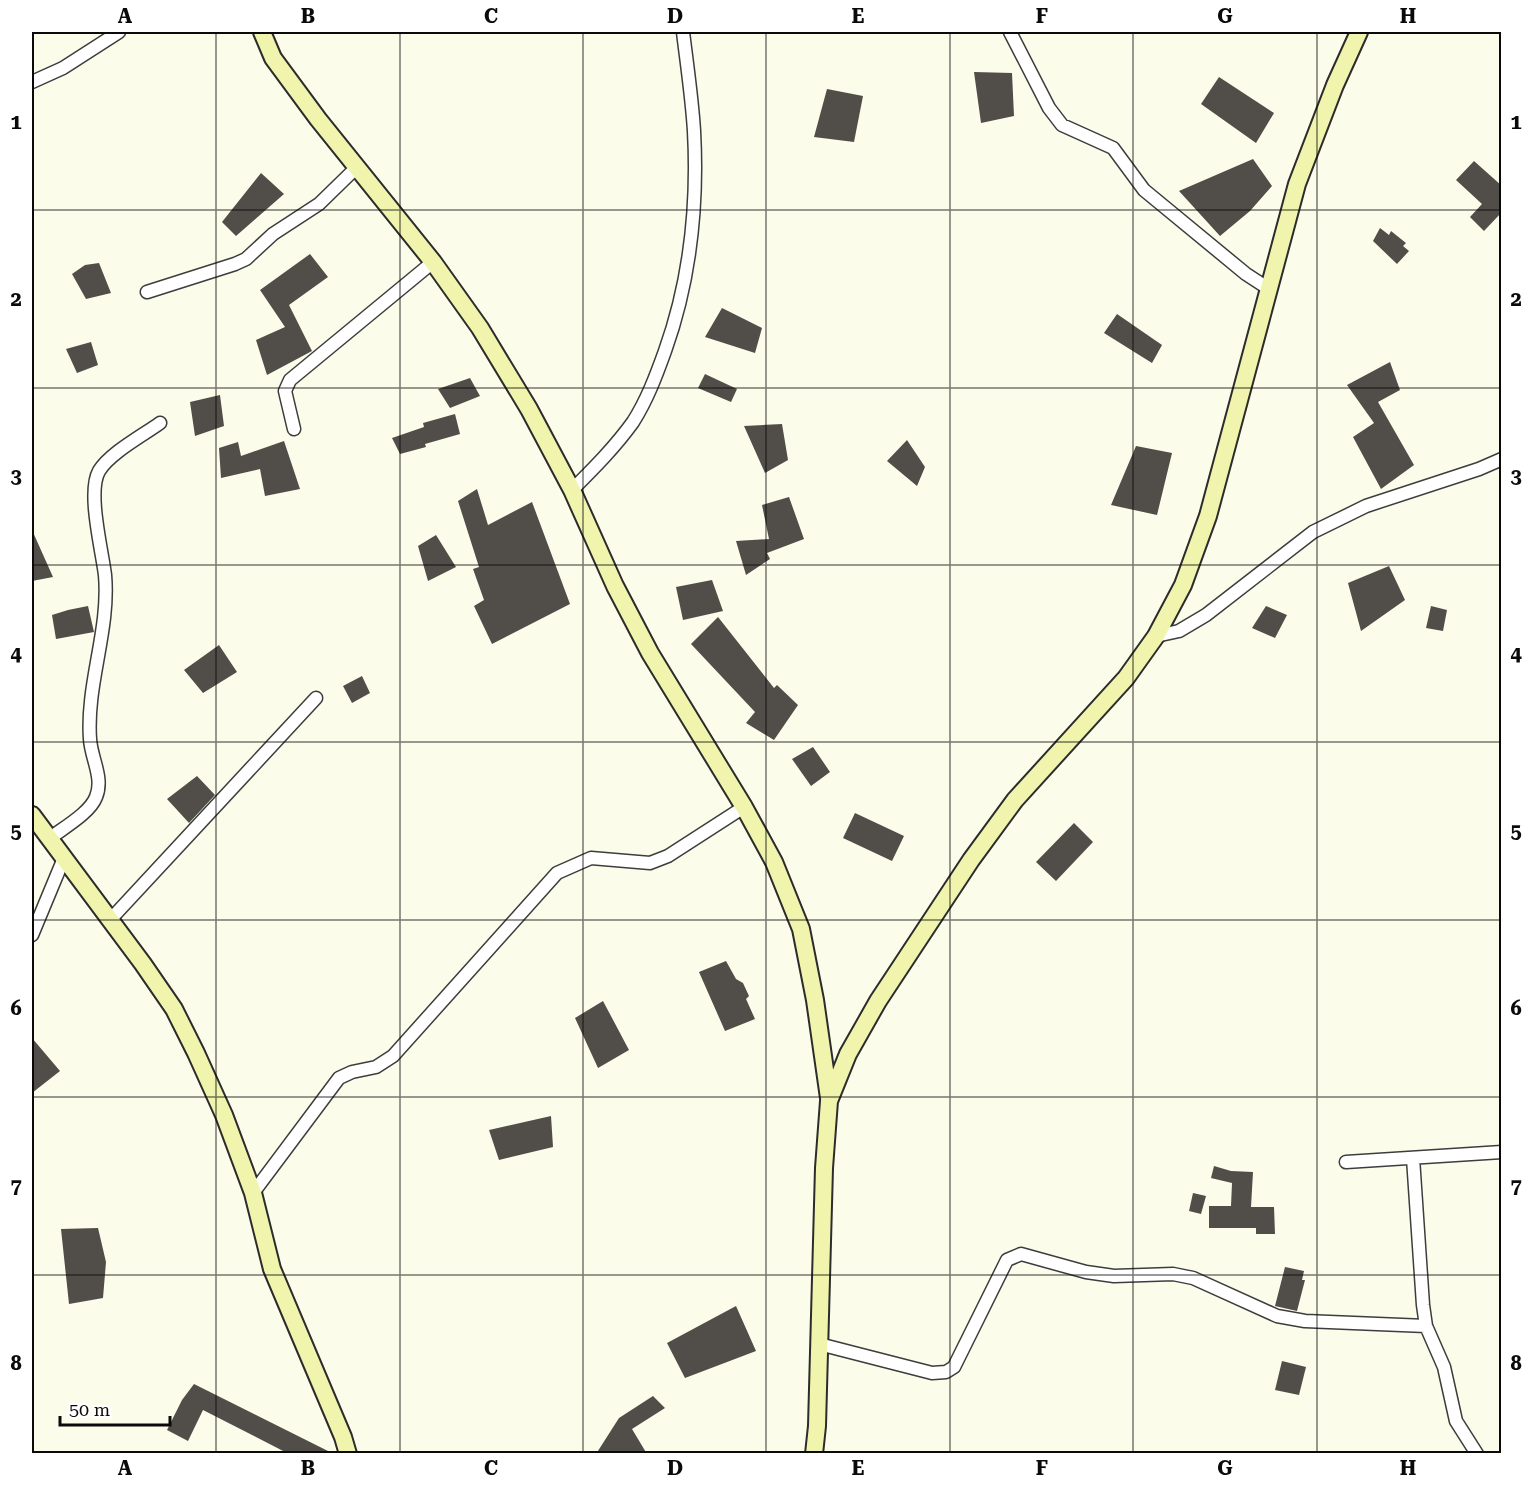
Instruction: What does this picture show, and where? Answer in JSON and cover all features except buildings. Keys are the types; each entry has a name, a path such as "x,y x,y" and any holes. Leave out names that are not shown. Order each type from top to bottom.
{"street":[{"path":"32,82 63,68 118,32"},
{"path":"262,32 273,58 433,261 486,338 529,409 572,489 615,586 650,653 744,807 774,862 801,930 815,1000 829,1101 824,1168 817,1426 814,1454"},
{"path":"572,489 610,452 634,420 653,386 674,324 686,270 694,202 694,132 683,32"},
{"path":"1010,32 1049,108 1062,125 1113,148 1144,190 1246,274 1269,289"},
{"path":"829,1101 848,1054 878,1000 971,860 1015,800 1126,678 1156,636 1183,585 1208,516 1297,184 1335,85 1359,32"},
{"path":"147,292 246,259 273,234 320,204 357,167"},
{"path":"294,429 285,391 290,380 433,261"},
{"path":"49,838 91,808 97,796 98,777 90,740 92,698 105,599 105,576 93,487 98,472 106,461 160,423"},
{"path":"1156,636 1179,631 1206,615 1313,532 1366,506 1479,469 1502,459"},
{"path":"111,920 316,698"},
{"path":"253,1192 339,1078 352,1072 376,1067 393,1056 557,873 591,858 650,863 668,856 744,807"},
{"path":"32,815 174,1009 224,1115 253,1192 272,1269 343,1437 348,1454"},
{"path":"32,935 64,858"},
{"path":"1346,1162 1502,1152"},
{"path":"1413,1158 1426,1326 1444,1367 1456,1421 1476,1454"},
{"path":"819,1344 932,1373 946,1372 954,1367 1007,1260 1021,1254 1086,1272 1114,1276 1173,1274 1193,1278 1256,1308 1277,1316 1305,1321 1426,1326"}]}
